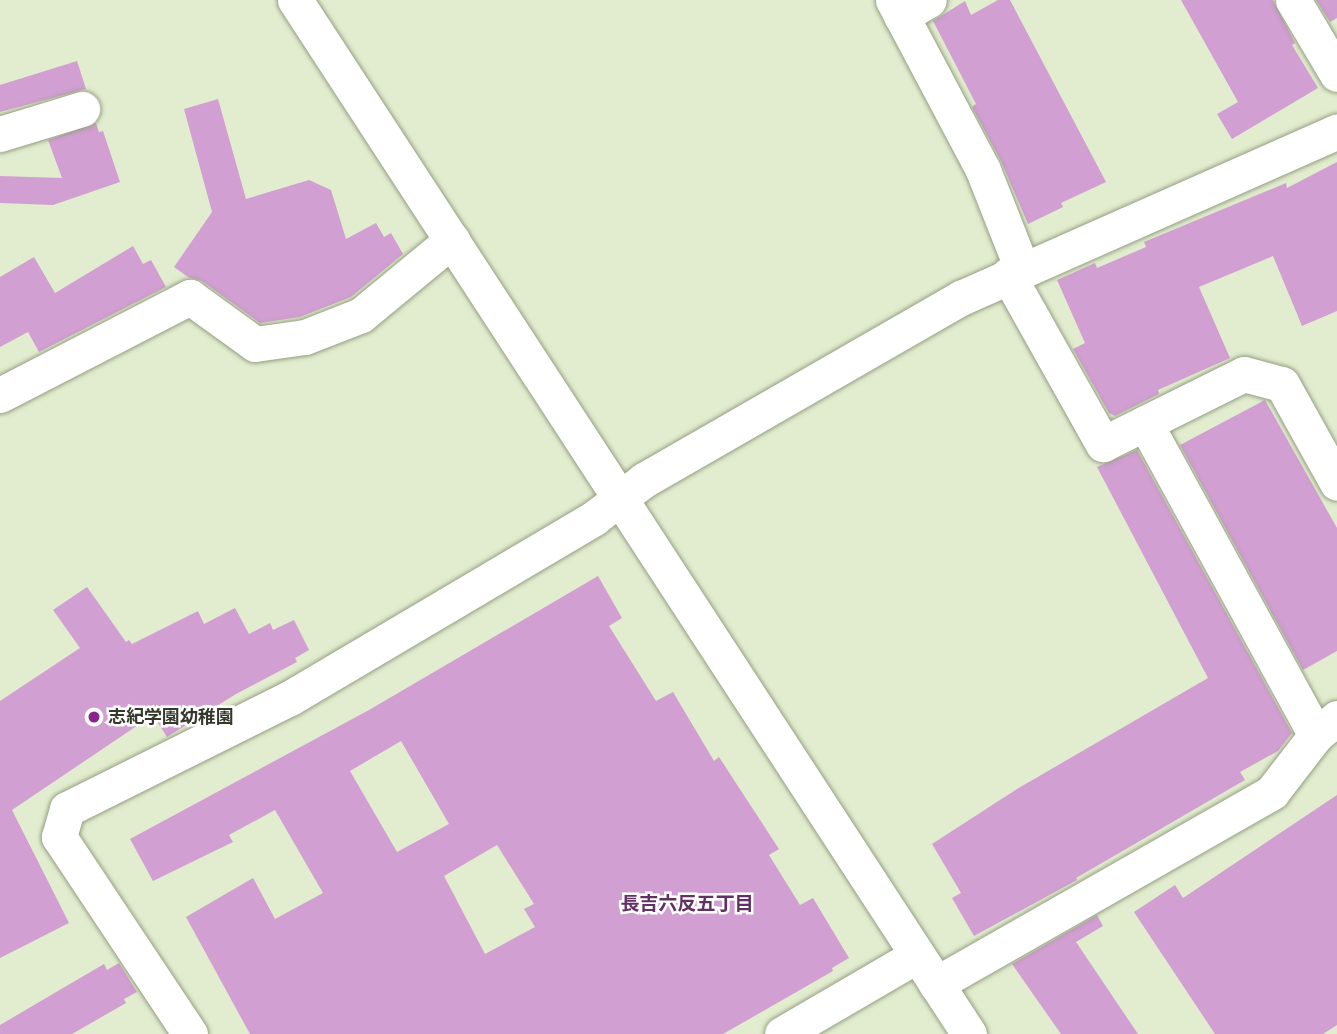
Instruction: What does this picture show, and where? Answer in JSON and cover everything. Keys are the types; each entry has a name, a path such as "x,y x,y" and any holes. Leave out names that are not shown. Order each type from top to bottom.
{"street":[{"path":"295,0 618,500 969,1034"},
{"path":"1293,0 1337,74"},
{"path":"907,5 983,170 1015,272 1103,444 1244,374 1282,384 1337,483"},
{"path":"0,134 82,109"},
{"path":"190,1034 59,837 66,809 290,698 594,518 655,473 961,298 1337,131"},
{"path":"0,395 190,297 255,344 305,337 361,315 452,240"},
{"path":"936,984 1272,792 1327,726 1145,423"},
{"path":"782,1034 916,956"}],"building":[{"path":"998,0 1010,0 1106,182 1061,203 1063,207 1028,224 1001,161 972,107 976,104 933,21 965,1 971,15"},
{"path":"1181,0 1273,0 1295,43 1292,45 1318,88 1232,139 1217,114 1238,102"},
{"path":"1316,0 1337,0 1337,18 1330,22"},
{"path":"77,61 86,89 0,112 0,85"},
{"path":"218,99 246,199 309,180 331,190 346,239 376,223 384,237 391,233 403,254 351,297 300,317 260,323 202,281 188,277 174,267 212,212 184,109"},
{"path":"96,123 99,132 103,131 120,182 53,205 0,203 0,176 62,178 48,140"},
{"path":"1337,162 1337,311 1302,326 1273,256 1199,287 1230,358 1158,390 1159,394 1115,416 1109,413 1073,349 1085,343 1057,280 1095,263 1097,268 1146,247 1144,242 1286,183 1287,188"},
{"path":"133,246 143,264 151,260 166,287 39,352 28,332 0,347 0,277 34,257 55,293"},
{"path":"1265,400 1337,528 1337,651 1303,670 1180,445"},
{"path":"1137,450 1292,733 1278,751 1240,772 1245,780 1076,878 1077,880 974,936 952,898 961,893 932,844 1017,789 1208,678 1097,467"},
{"path":"598,576 622,618 609,626 656,701 673,692 714,761 719,757 779,849 769,855 800,905 813,898 849,958 832,968 833,971 723,1034 250,1034 186,917 253,878 275,919 323,893 275,810 229,835 233,842 153,881 130,839 369,710","holes":["401,741 449,824 397,852 350,771","497,845 534,904 524,909 535,927 485,954 444,876"]},
{"path":"87,587 126,642 129,640 132,644 198,611 204,624 235,608 249,634 270,623 273,630 294,620 309,650 295,658 297,662 236,694 167,737 153,715 12,810 69,923 0,958 0,701 80,648 53,610"},
{"path":"1337,795 1337,1025 1323,1034 1215,1034 1134,912 1175,885 1183,898"},
{"path":"1097,915 1103,926 1076,942 1138,1034 1061,1034 1012,964"},
{"path":"119,963 137,992 124,999 126,1003 72,1034 0,1034 0,1025 104,964 107,970"}],"place":[{"name":"志紀学園幼稚園","path":"94,717"}],"district":[{"name":"長吉六反五丁目","path":"687,904"}]}
